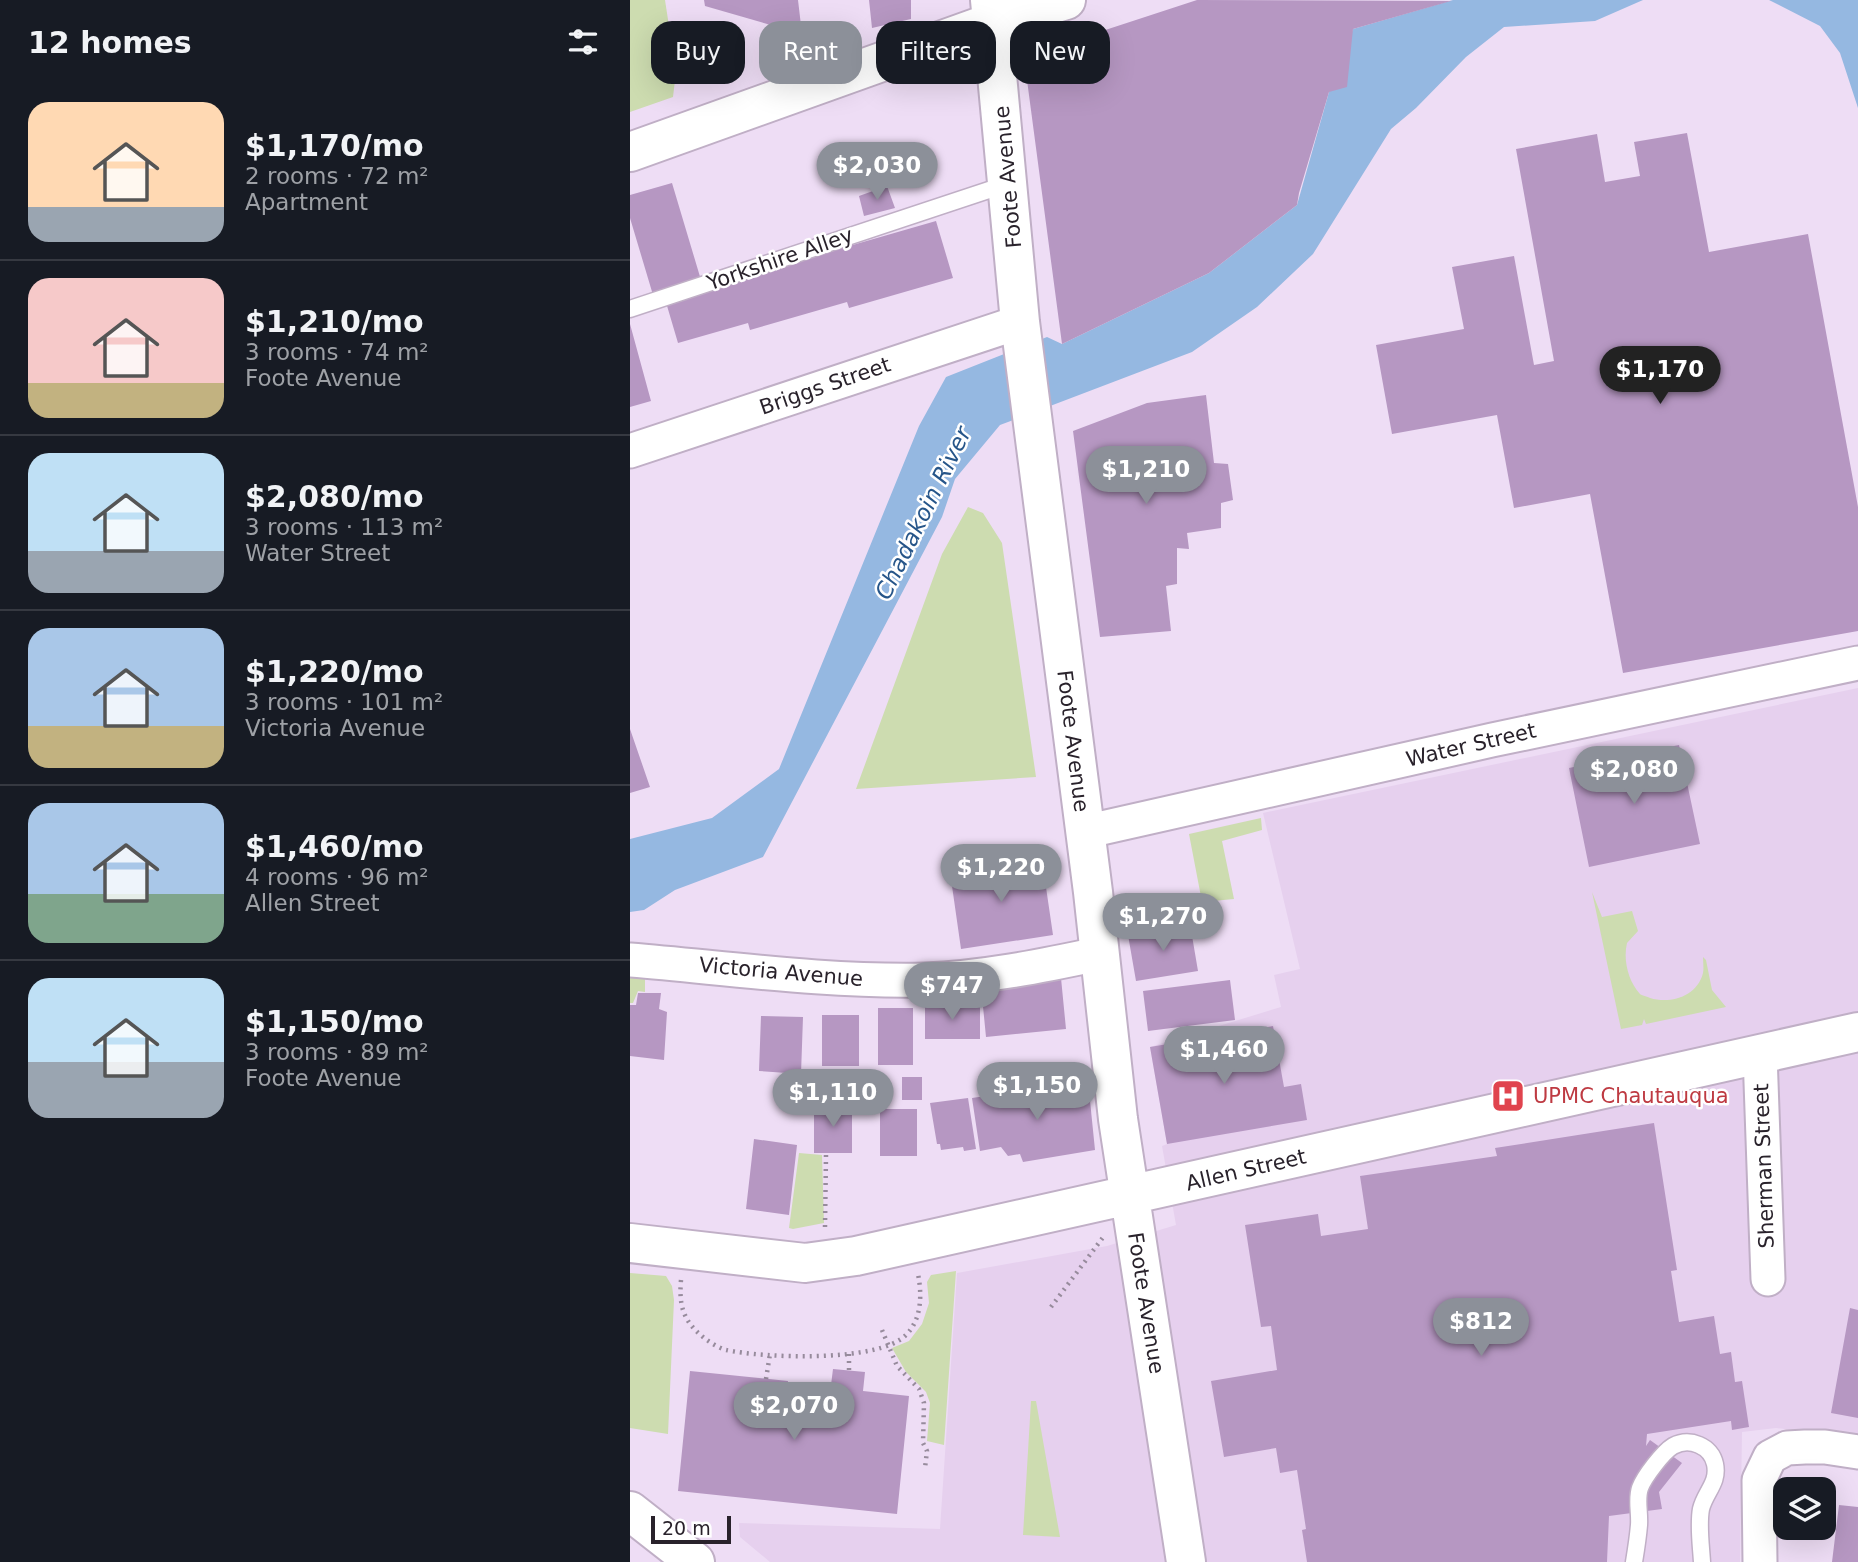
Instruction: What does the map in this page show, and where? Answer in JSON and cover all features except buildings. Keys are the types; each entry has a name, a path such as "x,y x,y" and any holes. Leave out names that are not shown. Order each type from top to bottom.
{"main road":[{"path":"630,152 992,11 1066,0"},
{"name":"Foote Avenue","path":"992,11 1021,330 1098,954 1129,1196 1186,1562"},
{"name":"Allen Street","path":"630,1243 805,1263 856,1256 1858,1032"},
{"path":"630,1511 695,1562"}],"street":[{"name":"Briggs Street","path":"630,451 1021,330"},
{"name":"Water Street","path":"1084,832 1492,740 1858,663"},
{"name":"Victoria Avenue","path":"630,960 873,980 926,980 1098,954"},
{"name":"Sherman Street","path":"1760,1054 1768,1279"},
{"path":"1760,1562 1759,1480 1770,1457 1787,1448 1796,1447 1825,1447 1858,1452"}],"lane":[{"name":"Yorkshire Alley","path":"630,309 1009,183"},
{"path":"1633,1562 1642,1482 1672,1447 1695,1443 1705,1447 1716,1466 1716,1478 1701,1510 1702,1562"}],"path":[{"path":"825,1227 827,1155"},
{"path":"1051,1307 1107,1232"},
{"path":"681,1272 680,1303 685,1317 703,1337 723,1349 770,1354 849,1354 887,1345 906,1335 915,1323 920,1299 918,1274"},
{"path":"882,1329 897,1366 919,1389 925,1403 925,1468"},
{"path":"766,1379 770,1354"},
{"path":"849,1354 849,1371"}],"shaded area":[{"name":"UPMC Chautauqua","path":"1858,688 1858,1437 1776,1428 1742,1432 1740,1562 770,1562 740,1537 739,1523 940,1529 957,1273 1107,1246 1176,1225 1162,1146 1167,1144 1150,1047 1281,1007 1274,975 1300,969 1263,813"}],"green space":[{"path":"630,0 665,0 668,21 651,21 651,84 675,84 673,97 630,112"},
{"path":"968,507 983,513 1002,543 1036,777 856,789 942,554"},
{"path":"1261,818 1262,830 1222,841 1234,899 1202,902 1189,834"},
{"path":"1592,892 1602,917 1632,911 1638,931 1627,943 1626,963 1632,983 1640,994 1666,1000 1689,993 1700,981 1703,957 1706,960 1712,990 1726,1007 1646,1024 1644,1019 1642,1025 1621,1029"},
{"path":"630,977 645,978 645,992 638,991 633,1003 630,1003"},
{"path":"799,1153 822,1155 824,1223 793,1229 789,1228"},
{"path":"956,1271 944,1445 927,1441 930,1403 926,1392 906,1372 892,1348 909,1341 922,1324 929,1303 927,1282 931,1275"},
{"path":"630,1273 666,1276 672,1286 674,1300 668,1434 630,1428"},
{"path":"1031,1401 1036,1401 1060,1537 1023,1535"}],"water":[{"name":"Chadakoin River","path":"1453,0 1643,0 1595,21 1504,27 1466,57 1416,108 1391,129 1313,254 1257,307 1192,352 1000,425 955,479 942,517 763,857 675,890 644,910 630,912 630,839 712,818 779,769 919,426 946,377 1047,337 1062,344 1209,273 1297,205 1329,92 1353,29"},
{"path":"1769,0 1858,0 1858,108 1840,53 1820,26"}],"place":[{"name":"UPMC Chautauqua","path":"1508,1096"}]}
